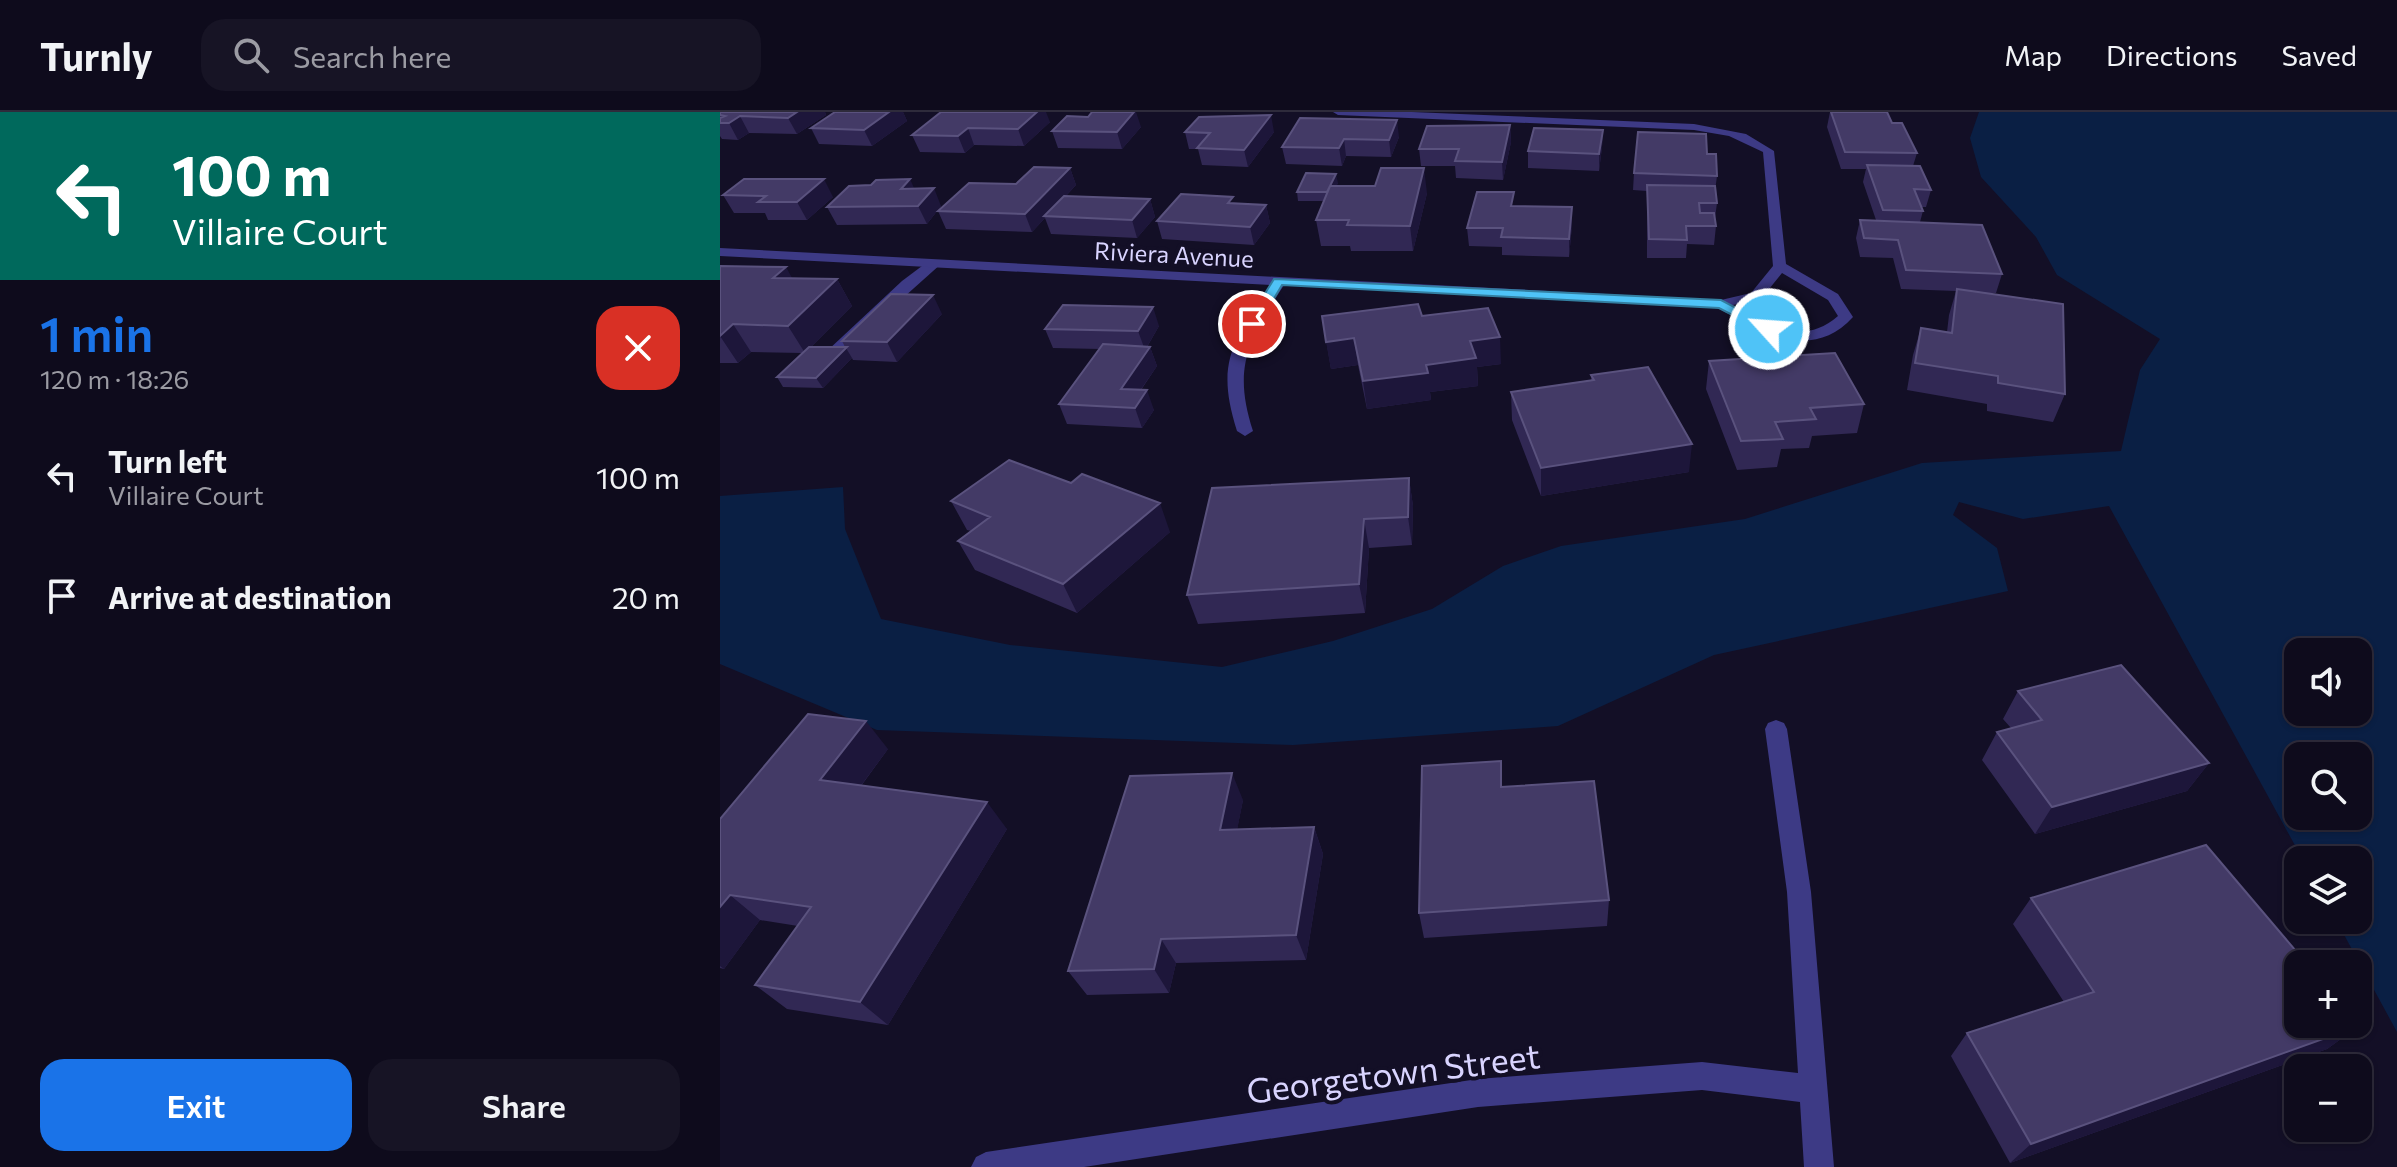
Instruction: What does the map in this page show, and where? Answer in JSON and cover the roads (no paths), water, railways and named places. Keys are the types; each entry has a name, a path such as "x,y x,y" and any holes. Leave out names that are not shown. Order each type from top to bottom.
{"street":[{"path":"1338,112 1694,127 1726,130 1753,139 1768,151 1780,266"},
{"name":"Riviera Avenue","path":"720,252 1721,304 1756,296 1780,266 1833,297 1846,317 1825,333 1786,335 1753,323 1721,304"},
{"path":"832,354 907,284 935,263"},
{"path":"1245,431 1234,402 1232,373 1239,346 1279,282"},
{"path":"1776,729 1798,863 1819,1167"},
{"name":"Georgetown Street","path":"986,1167 1478,1093 1702,1076 1812,1089"}],"water":[{"path":"1979,112 2397,112 2397,1032 2372,986 2372,950 2352,950 2344,934 2372,934 2372,846 2295,846 2287,830 2372,830 2372,742 2284,742 2284,825 2109,506 2023,519 1959,502 1953,515 1997,548 2008,591 1714,655 1558,726 1293,745 877,730 720,664 720,496 843,487 845,529 881,619 1010,645 1222,667 1333,641 1432,609 1503,566 1561,546 1745,519 1922,463 2121,451 2140,370 2160,339 2057,275 2036,237 1981,177 1970,138"}]}
